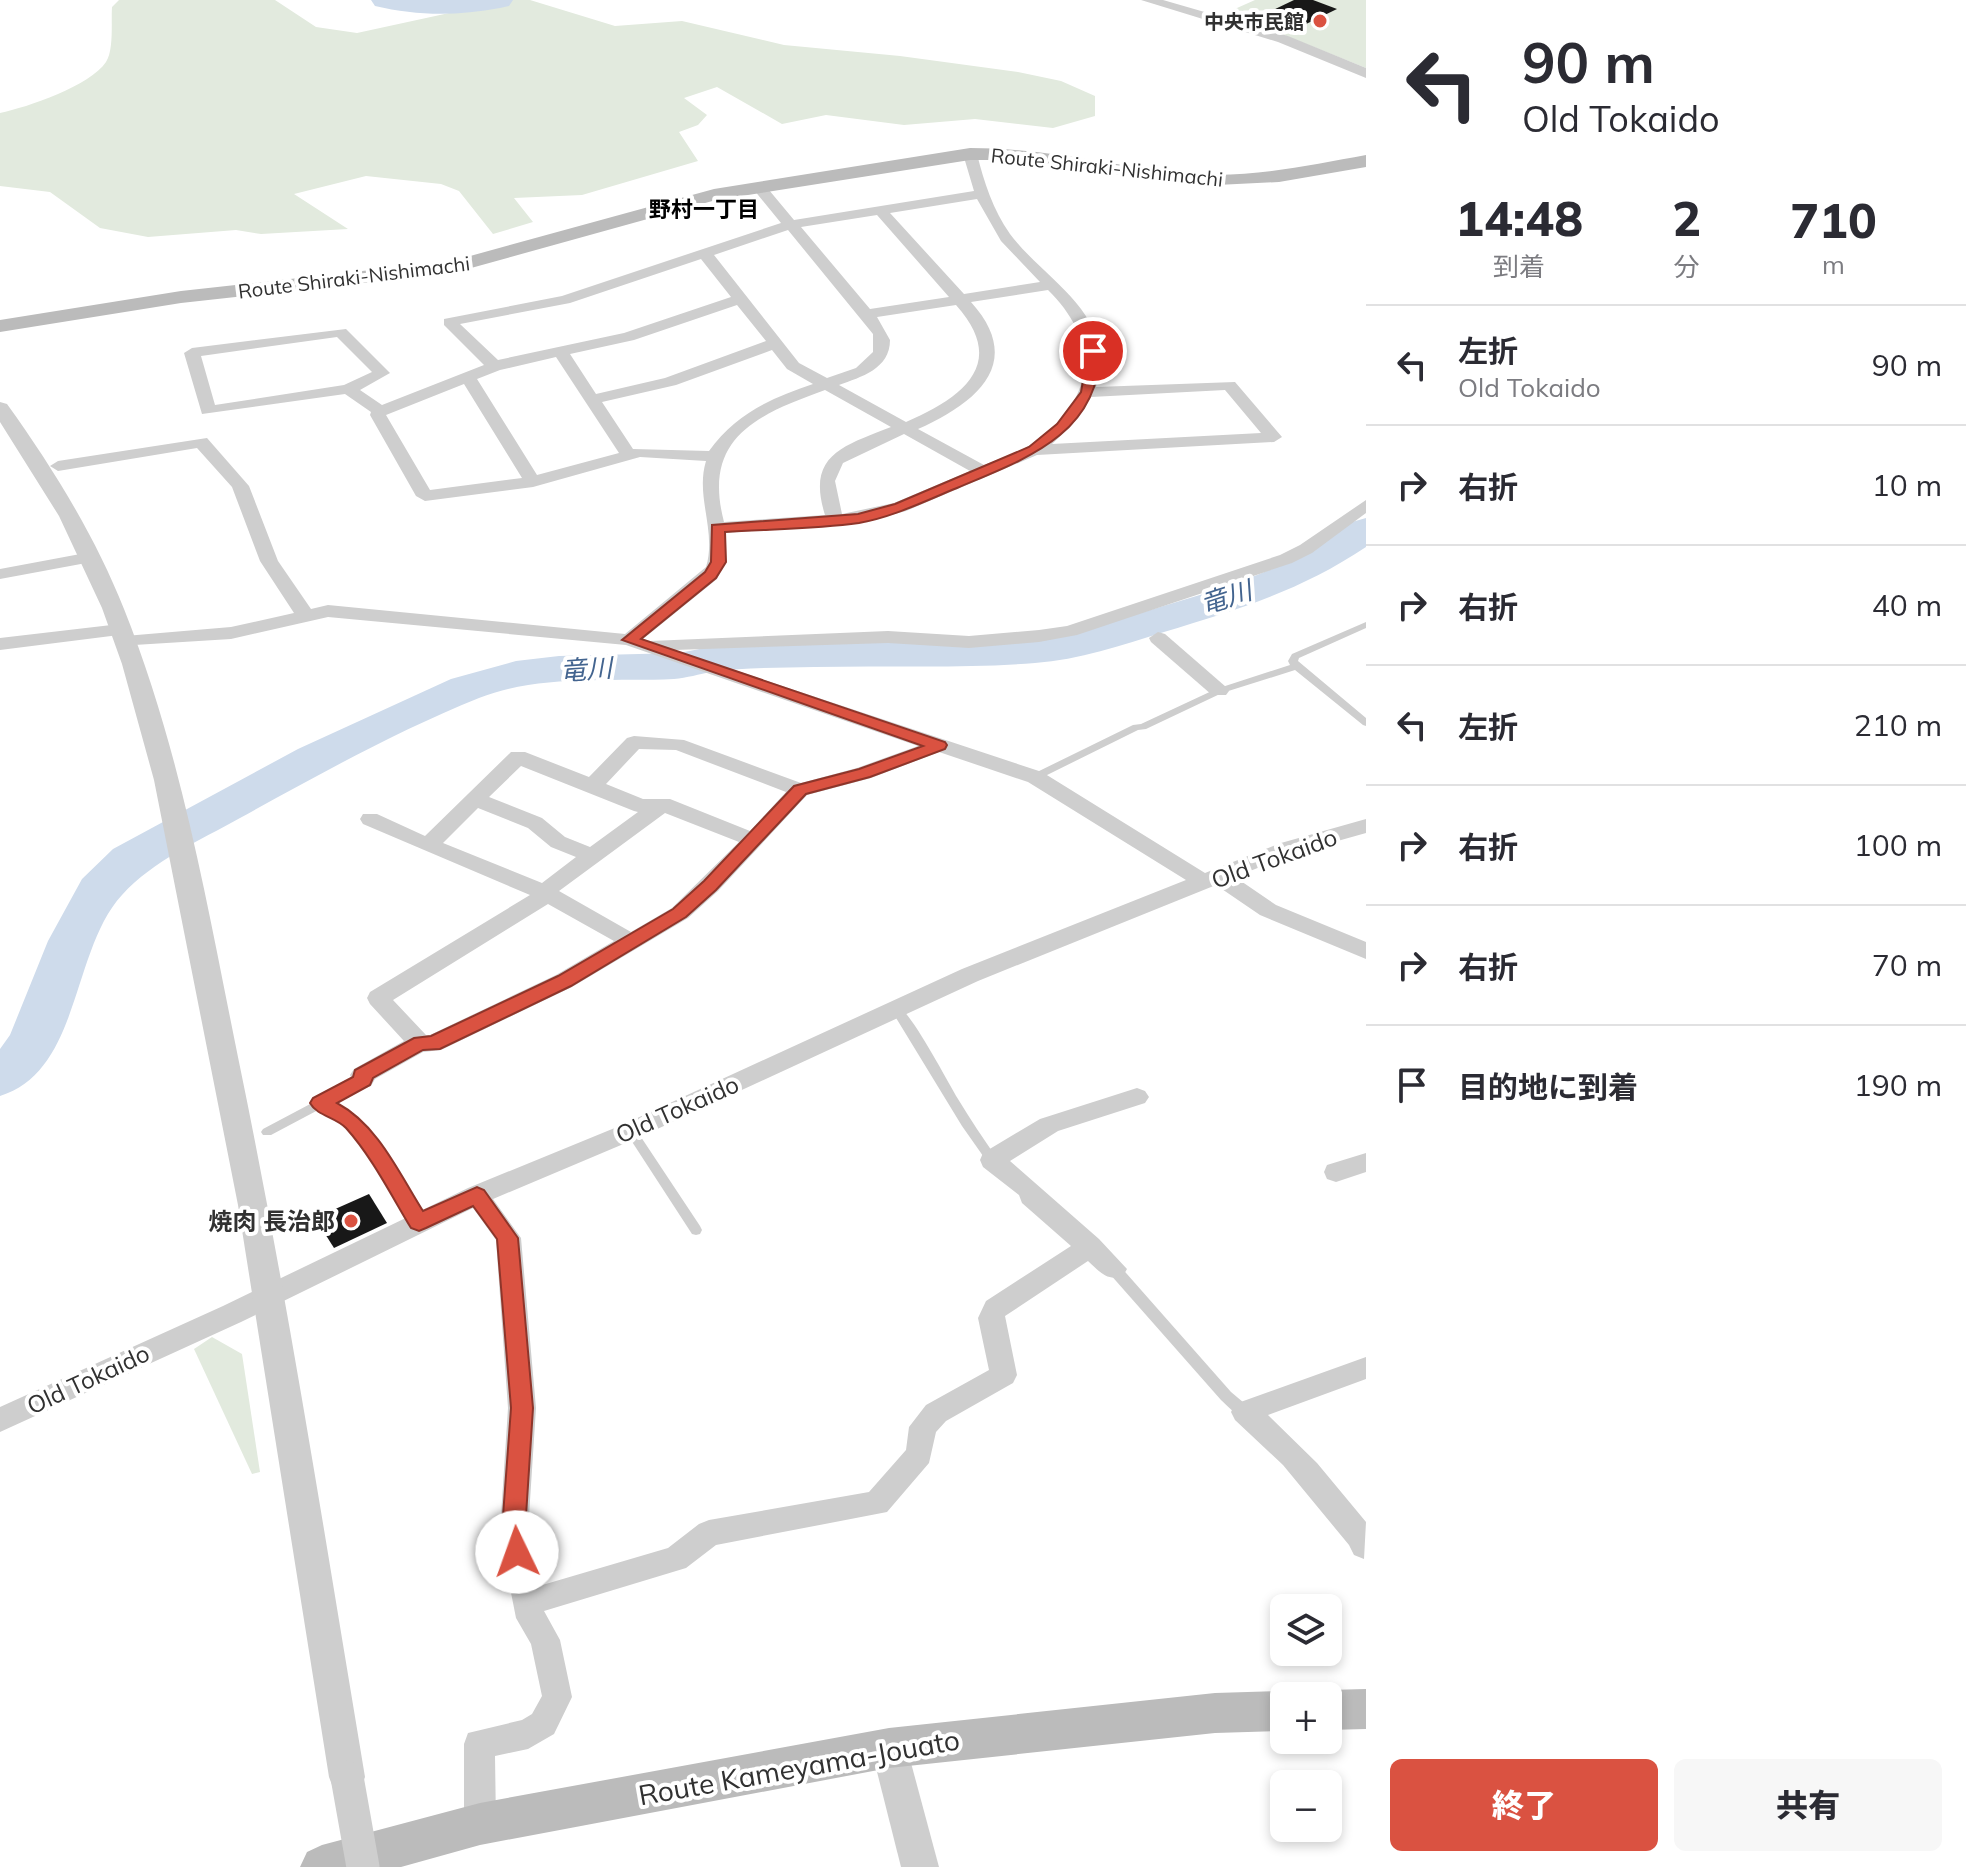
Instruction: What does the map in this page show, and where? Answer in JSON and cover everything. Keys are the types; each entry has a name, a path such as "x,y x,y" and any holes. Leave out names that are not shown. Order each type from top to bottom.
{"main road":[{"name":"Route Shiraki-Nishimachi","path":"0,326 181,297 453,267 678,204 759,187 970,154 1020,154 1197,180 1279,176 1366,161"},
{"path":"1342,1710 1366,1709"},
{"name":"Route Kameyama-Jouato","path":"322,1867 480,1824 889,1748 1215,1713 1270,1711"}],"street":[{"path":"1148,0 1283,39 1366,73"},
{"path":"717,528 859,518 900,507 1034,450 1062,427 1087,392 1094,361 1090,335 1075,310 1014,248 995,223 981,194 970,154"},
{"path":"646,646 711,575 719,562 717,528 708,487 714,456 723,438 747,419 862,371 880,357 883,339 866,314 759,187"},
{"path":"495,366 449,322 565,300 789,225 981,194"},
{"path":"835,520 826,489 828,468 846,453 954,404 982,377 988,358 987,337 981,323 880,210"},
{"path":"705,254 793,366 984,472"},
{"path":"866,314 1053,285"},
{"path":"380,411 495,366 628,337 738,299"},
{"path":"348,389 382,373 341,332 192,353 208,411 348,389 380,411"},
{"path":"591,400 670,382 773,344"},
{"path":"561,353 628,454"},
{"path":"468,377 533,482"},
{"path":"1034,450 1274,437 1229,385 1087,392"},
{"path":"0,408 31,451 91,557 144,699 170,803 242,1144 363,1867"},
{"path":"380,411 378,415 425,496 533,482 628,454 714,456"},
{"path":"58,466 201,442 235,478 269,561 305,615"},
{"path":"0,644 231,633 328,611 362,612 646,646 888,637 969,642 1054,634 1286,559 1306,549 1366,505"},
{"path":"0,574 91,557"},
{"path":"1158,638 1219,691"},
{"path":"646,646 733,678 1035,777 1268,910 1366,951"},
{"path":"592,786 634,742 677,744 800,790"},
{"path":"363,1080 362,1075 420,1043 433,1044 564,981 629,940 680,913 710,886 800,790 864,773 939,745"},
{"path":"428,845 518,757 641,806 663,804 751,839"},
{"path":"474,799 535,823 558,842 593,856"},
{"path":"420,1043 378,998 535,903 553,884 663,804"},
{"path":"370,819 546,893 629,940"},
{"name":"Old Tokaido","path":"2,1416 268,1297 477,1195 631,1131 970,975 1288,848 1366,826"},
{"path":"1114,1269 1031,1196 1033,1193 992,1160 1049,1125 1137,1097"},
{"path":"1336,1172 1366,1162"},
{"path":"477,1195 508,1238 522,1408 515,1516 517,1552 531,1618 545,1640 557,1697 543,1724 528,1734 479,1744 480,1824"},
{"path":"527,1603 676,1559 709,1533 877,1503 919,1455 923,1427 936,1413 1004,1375 991,1318 995,1309 1090,1246"},
{"path":"1245,1412 1366,1368"},
{"path":"1245,1412 1281,1441 1325,1489 1362,1539 1365,1548"},
{"path":"889,1748 920,1867"}],"lane":[{"path":"1366,625 1295,656 1293,661 1366,723"},
{"path":"1035,777 1136,727 1219,691 1296,666"},
{"path":"896,1008 965,1125 992,1160"},
{"path":"267,1132 363,1080"},
{"path":"320,1103 350,1119 370,1144 419,1222"},
{"path":"631,1131 696,1230"},
{"path":"1114,1269 1226,1396 1245,1412"}],"shaded area":[{"path":"119,0 275,0 316,27 357,33 509,0 530,0 615,26 682,21 784,45 1018,72 1061,81 1095,96 1095,116 1053,128 975,119 904,125 826,115 782,124 717,87 684,98 707,115 698,125 679,132 698,161 582,195 514,198 533,222 493,234 459,191 441,184 366,176 294,194 348,229 261,234 236,230 148,237 100,228 50,192 0,186 0,113 58,94 98,71 109,57 112,7"},
{"path":"1255,0 1366,0 1366,68 1284,35 1219,16"},
{"path":"212,1337 242,1354 260,1472 252,1474 194,1349"}],"building":[{"path":"1294,0 1313,0 1337,9 1304,25 1269,12"},
{"name":"焼肉 長治郎","path":"369,1194 387,1223 334,1248 315,1218"}],"waterway":[{"path":"384,0 412,6 442,7 500,0"},
{"name":"竜川","path":"0,1077 19,1061 33,1041 72,941 99,890 129,860 314,759 466,688 516,674 559,669 679,666 715,659 813,655 1035,651 1079,645 1227,600 1271,583 1310,567 1366,530"}],"place":[{"name":"中央市民館","path":"1320,21"},
{"name":"焼肉 長治郎","path":"351,1221"}],"district":[{"name":"野村一丁目","path":"704,209"}],"route":[{"path":"517,1552 515,1516 522,1408 508,1238 477,1195 419,1222 370,1144 350,1119 320,1103 363,1080 362,1075 420,1043 433,1044 564,981 629,940 680,913 710,886 800,790 864,773 939,745 733,678 629,640 711,575 719,562 717,528 859,518 900,507 1034,450 1062,427 1079,406 1093,372 1093,351"}]}
